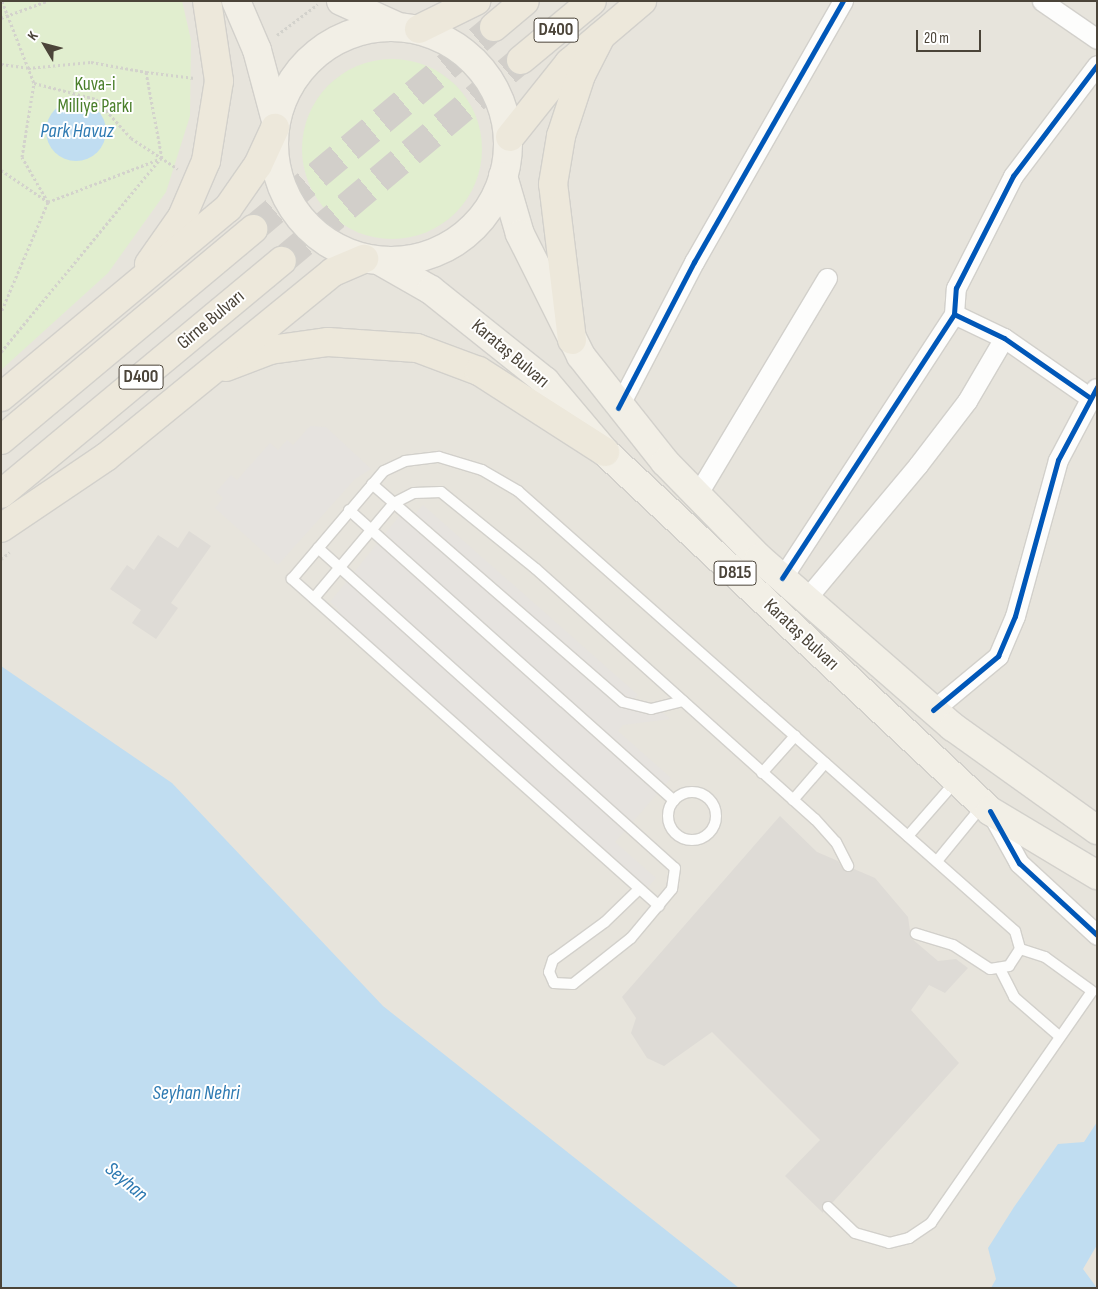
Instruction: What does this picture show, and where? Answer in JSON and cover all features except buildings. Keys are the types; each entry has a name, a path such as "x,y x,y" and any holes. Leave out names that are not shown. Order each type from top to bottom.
{"highway":[{"path":"93,319 159,255 201,180 218,81 206,1"},
{"path":"408,27 476,1"},
{"name":"D400","path":"494,27 525,1"},
{"name":"D400","path":"521,60 592,1"},
{"path":"510,137 569,62 642,1"},
{"path":"572,340 552,184 561,136 578,84 601,36"},
{"path":"1,397 228,208 258,165 275,123"},
{"name":"D400","path":"1,440 253,229"},
{"path":"1,544 47,513 106,457 196,379 333,272 373,260"},
{"name":"Girne Bulvarı","path":"1,494 282,261"},
{"path":"196,379 270,350 328,342 417,348 479,371 605,452"},
{"path":"1,528 106,457"}],"main road":[{"name":"Karataş Bulvarı","path":"236,1 257,50 275,123 277,173 298,216 329,244 373,260 431,290 546,381 605,452 987,808 1097,876"},
{"path":"341,1 450,42 482,68 504,109 510,137 502,176 483,217 445,248 408,260 373,260"},
{"path":"275,123 294,78 322,48 352,32 408,27"},
{"name":"Karataş Bulvarı","path":"502,176 520,234 572,340 618,408 697,495 782,578 933,710 1097,830"}],"street":[{"path":"618,408 694,262 843,1"},
{"path":"1042,1 1097,39"},
{"path":"782,578 954,314 956,288 1013,176 1097,65"},
{"path":"697,495 827,278"},
{"path":"933,710 998,656 1015,616 1058,460 1093,392 1004,338 954,314"},
{"path":"806,599 918,465 967,401 1004,338"},
{"path":"987,808 1019,863 1097,935"}],"lane":[{"path":"659,906 292,579 372,484 394,465 428,457 460,462 500,480 1015,930 1020,949 1014,962 1000,968 982,966 953,945 916,934"},
{"path":"372,484 622,702 651,709 683,701"},
{"path":"314,598 394,503 414,492 432,490 457,502 793,800 836,842 848,866"},
{"path":"349,510 674,801"},
{"path":"318,548 671,861 675,884 659,906 622,946 574,984 554,983 549,972 553,960 605,922 638,889"},
{"path":"762,773 794,736"},
{"path":"793,800 825,763"},
{"path":"908,836 957,780"},
{"path":"686,792 708,797 717,818 711,832 691,840 677,835 668,822 674,801 686,792"},
{"path":"936,861 987,808"},
{"path":"828,1207 845,1226 877,1242 900,1242 920,1232 1092,991 1045,957 1020,949"},
{"path":"1000,968 1014,997 1059,1036"}],"path":[{"path":"2,1 34,83 22,157 48,202"},
{"path":"1,18 47,1"},
{"path":"1,64 28,68 91,62 146,72 162,158"},
{"path":"34,83 96,99 131,138 201,180"},
{"path":"1,312 48,202 162,158"},
{"path":"1,352 162,158"},
{"path":"1,170 48,202"}],"shaded area":[{"path":"1,1 1097,1 1097,1288 1,1288"},
{"path":"310,426 326,427 371,469 355,479 278,565 215,508 223,498 216,492 231,475 237,480 270,443 278,450 287,440 293,445"},
{"path":"423,505 638,695 628,706 653,704 670,719 623,725 618,731 671,778 615,842 656,878 644,892 331,619 339,610 330,602 405,509 413,516"}],"green space":[{"name":"Kuva-i Milliye Parkı","path":"1,1 182,1 191,40 190,116 166,192 108,273 1,370"},
{"path":"383,59 401,59 426,66 442,74 456,85 467,99 475,115 482,140 482,158 475,183 467,199 456,213 442,224 418,235 401,239 383,239 366,235 342,224 322,206 306,175 302,158 302,140 306,123 317,99 335,79 366,63"}],"water":[{"name":"Park Havuz","path":"76,101 92,106 97,110 101,115 106,131 101,147 97,152 92,156 76,161 60,156 55,152 51,147 46,131 51,115 55,110 60,106"},
{"name":"Seyhan Nehri","path":"1,666 172,783 383,1006 739,1288 1,1288"},
{"path":"1097,1122 1097,1245 1083,1269 1097,1288 991,1288 996,1279 988,1248 1014,1207 1058,1144 1084,1142"}],"tunnel":[{"path":"253,229 494,27"},
{"path":"282,261 521,60"}],"cycle path":[{"path":"618,408 694,262 843,1"},
{"path":"1089,397 1004,338 954,314 956,288 1013,176 1097,65"},
{"path":"782,578 954,314"},
{"path":"933,710 998,656 1015,616 1058,460 1097,387"},
{"path":"990,811 1019,863 1097,935"}],"water label":[{"name":"Seyhan","path":"126,1182"}]}
